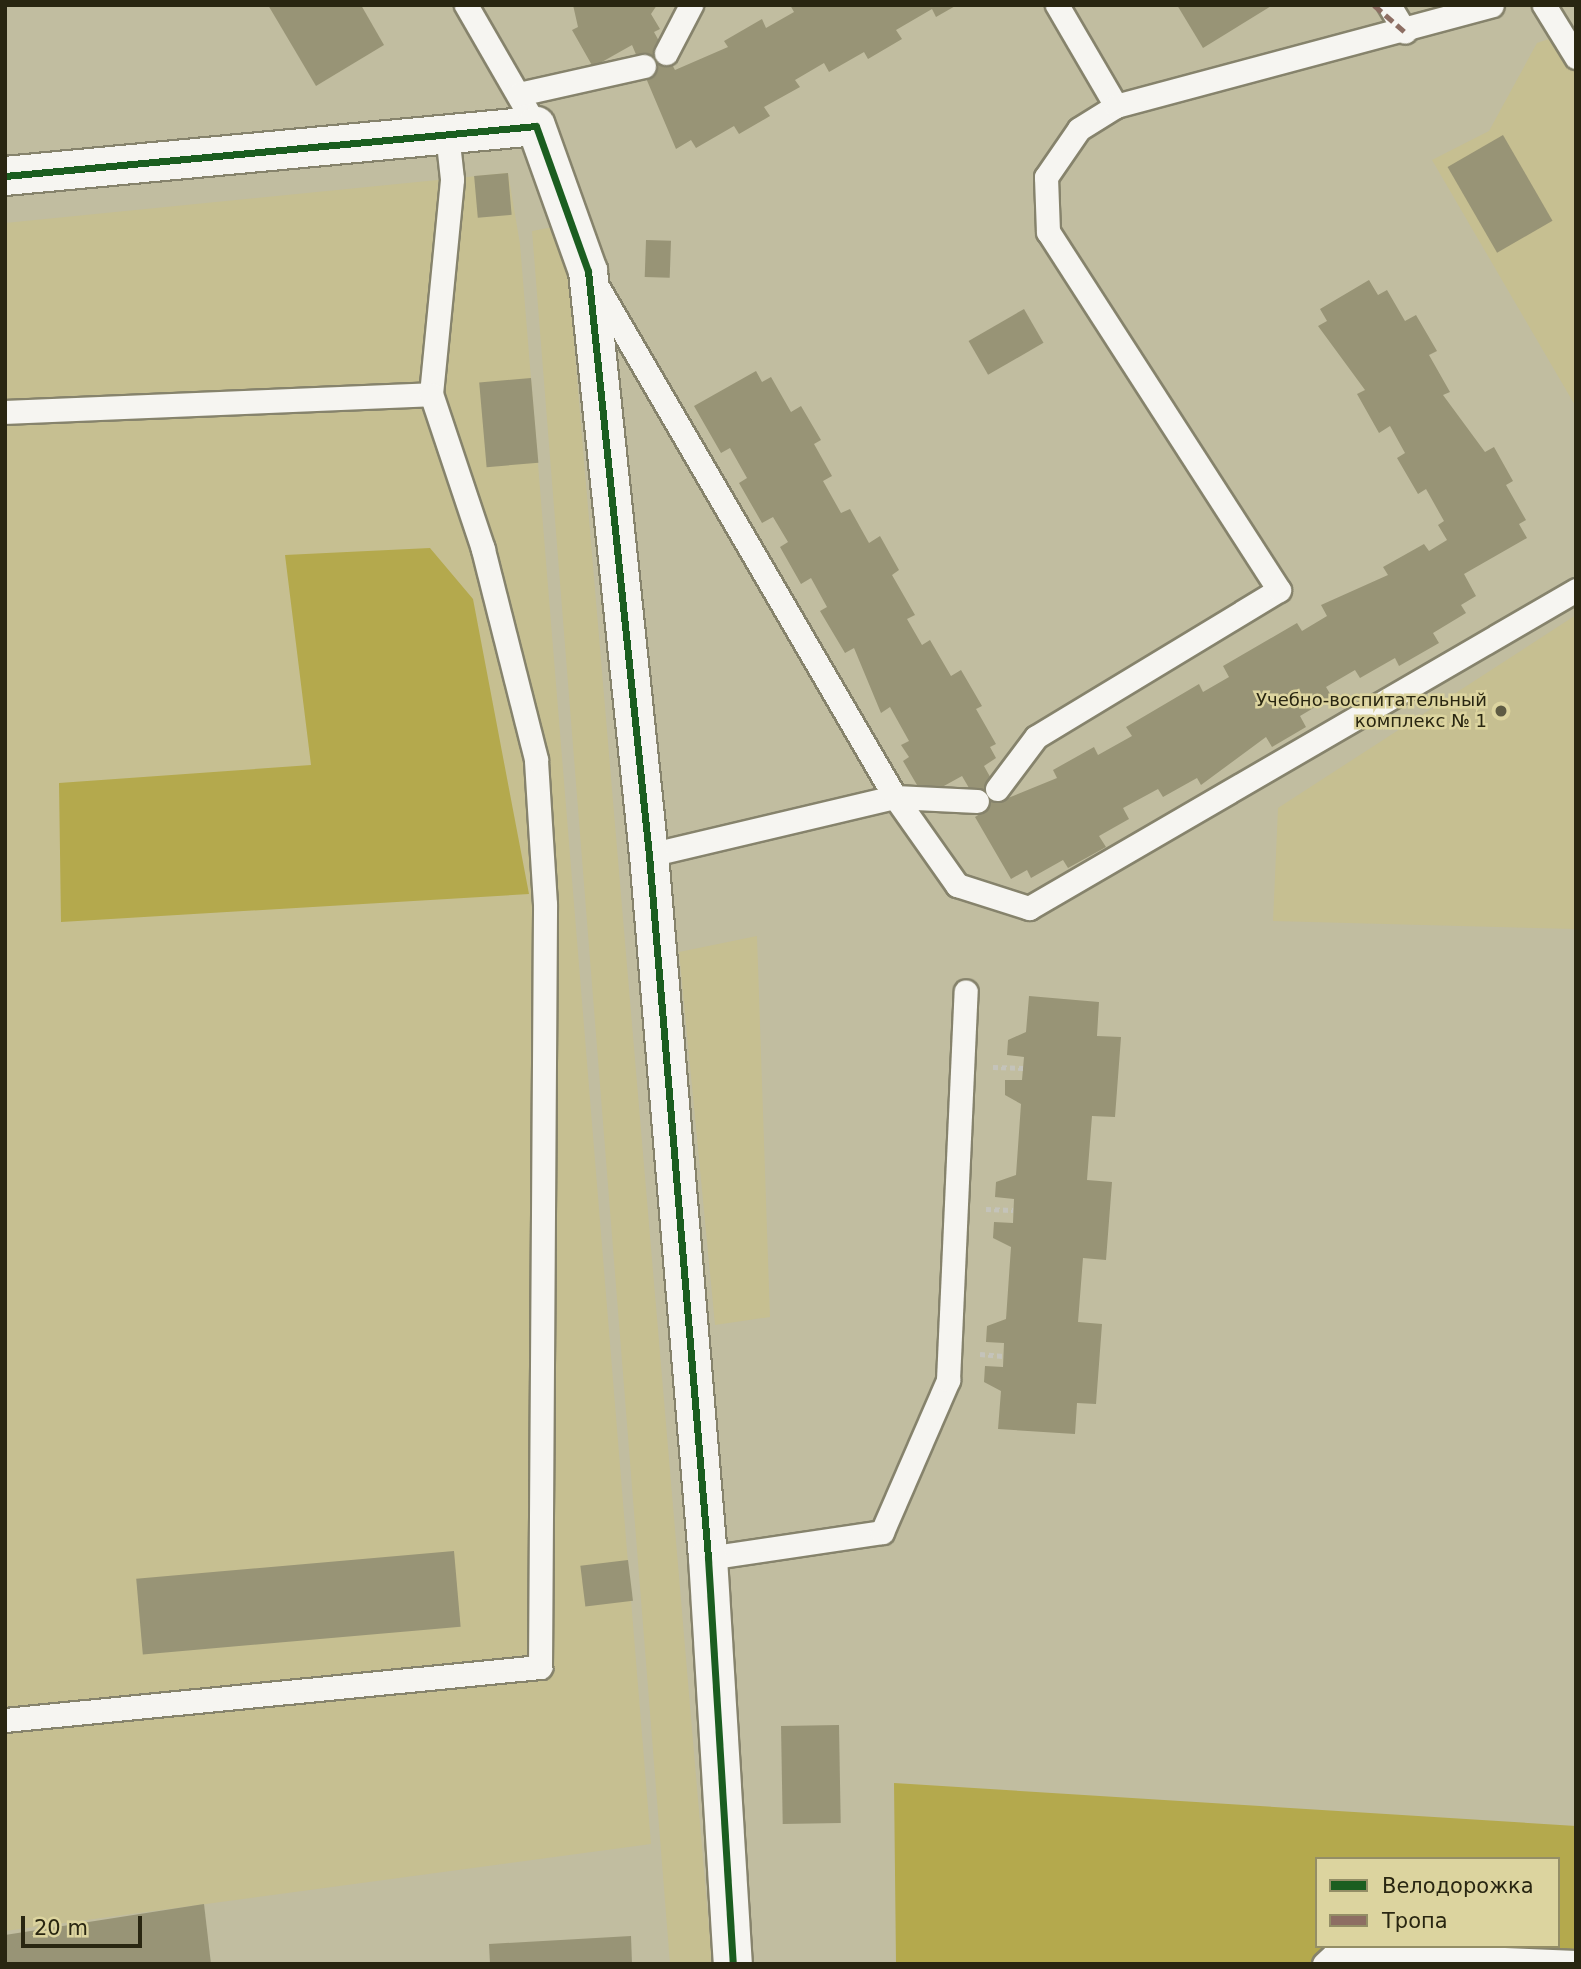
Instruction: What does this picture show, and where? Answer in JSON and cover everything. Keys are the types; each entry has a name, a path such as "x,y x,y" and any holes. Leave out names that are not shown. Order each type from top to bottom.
{"street":[{"path":"9,170 447,134 527,110 589,271 649,855 708,1558 733,1964"}],"lane":[{"path":"466,5 527,110 644,66"},
{"path":"666,53 691,5"},
{"path":"1057,5 1116,106"},
{"path":"1389,5 1405,32"},
{"path":"997,789 1036,737 1279,590 1048,232 1046,177 1079,129 1116,106 1405,32 1492,5"},
{"path":"1544,5 1576,57"},
{"path":"5,1720 540,1667 545,904 536,759 483,549 431,394 452,179 447,134"},
{"path":"589,271 895,797 957,885 1029,908 1576,590"},
{"path":"5,412 431,394"},
{"path":"649,855 895,797 977,801"},
{"path":"708,1558 881,1532 948,1380 966,991"},
{"path":"1324,1964 1337,1952 1576,1962"}],"shaded area":[{"path":"1576,30 1576,407 1432,160 1489,131 1537,43"},
{"path":"508,173 520,244 651,1844 5,1931 5,223"},
{"path":"564,225 712,1964 670,1964 532,231"},
{"path":"430,548 473,599 529,894 61,922 59,783 311,765 285,555"},
{"name":"Учебно-воспитательный комплекс № 1","path":"1576,615 1576,929 1273,921 1278,808"},
{"path":"757,936 770,1317 715,1325 679,952"},
{"path":"894,1783 1576,1826 1576,1964 896,1964"}],"building":[{"path":"268,5 361,5 384,45 316,86"},
{"path":"573,5 657,5 651,14 660,29 654,32 675,70 728,47 724,41 762,19 766,28 794,12 790,5 957,5 936,17 932,9 896,30 902,39 868,59 864,52 829,72 824,63 795,80 800,87 764,107 770,116 739,134 734,126 696,148 691,140 676,149 632,45 593,67 572,30 578,27"},
{"path":"1177,5 1273,5 1203,48"},
{"path":"1503,135 1552,221 1497,253 1448,167"},
{"path":"508,173 512,215 478,218 474,176"},
{"path":"646,240 671,241 670,278 645,277"},
{"path":"1369,280 1378,295 1387,290 1405,321 1416,315 1437,351 1429,355 1450,392 1443,395 1485,452 1494,447 1513,481 1506,485 1526,520 1519,524 1527,538 1464,574 1476,596 1461,605 1466,613 1433,633 1439,643 1399,666 1395,658 1360,678 1355,670 1326,687 1332,697 1300,716 1306,727 1272,747 1266,737 1201,785 1197,778 1163,797 1158,789 1123,808 1129,819 1099,836 1106,847 1068,868 1063,860 1031,878 1027,870 1011,879 975,817 983,812 962,776 924,797 903,761 909,757 901,745 909,741 890,707 881,713 854,648 845,653 820,611 827,607 811,578 801,584 780,547 788,542 773,517 762,523 739,483 747,478 730,448 721,453 694,406 756,371 762,382 771,377 791,412 801,406 821,440 814,444 832,476 823,481 841,513 850,509 869,543 880,536 899,570 892,575 915,615 907,619 922,645 930,640 951,676 961,670 982,706 976,709 996,744 990,747 996,758 984,766 1003,800 1057,778 1053,770 1094,747 1098,755 1132,736 1126,727 1199,684 1203,692 1229,677 1223,666 1297,623 1302,631 1327,616 1321,605 1388,575 1383,567 1424,544 1429,551 1447,540 1438,525 1444,521 1426,489 1418,494 1397,458 1405,453 1390,426 1379,433 1357,394 1365,390 1318,326 1327,321 1320,309"},
{"path":"1024,309 1044,343 988,375 969,341"},
{"path":"531,378 538,463 487,467 479,383"},
{"path":"1029,996 1099,1002 1097,1036 1121,1037 1115,1117 1092,1116 1087,1180 1112,1182 1106,1260 1083,1258 1078,1322 1102,1324 1096,1404 1077,1403 1075,1434 998,1429 1001,1391 984,1382 985,1366 1003,1367 1004,1343 986,1342 987,1326 1006,1319 1011,1247 993,1238 994,1222 1013,1223 1014,1199 995,1197 996,1182 1016,1175 1021,1104 1005,1095 1005,1080 1022,1080 1024,1057 1007,1055 1008,1040 1026,1032"},
{"path":"454,1551 461,1627 143,1655 136,1579"},
{"path":"628,1560 633,1601 585,1607 580,1566"},
{"path":"839,1725 841,1823 783,1824 781,1726"},
{"path":"204,1904 211,1964 5,1964 5,1935"},
{"path":"631,1936 632,1964 490,1964 489,1944"}],"marked path":[{"path":"1374,5 1405,32"}],"cycle path":[{"path":"5,176 536,126 588,271 649,855 708,1558 733,1964"}],"place":[{"name":"Учебно-воспитательный комплекс № 1","path":"1501,711"}]}
